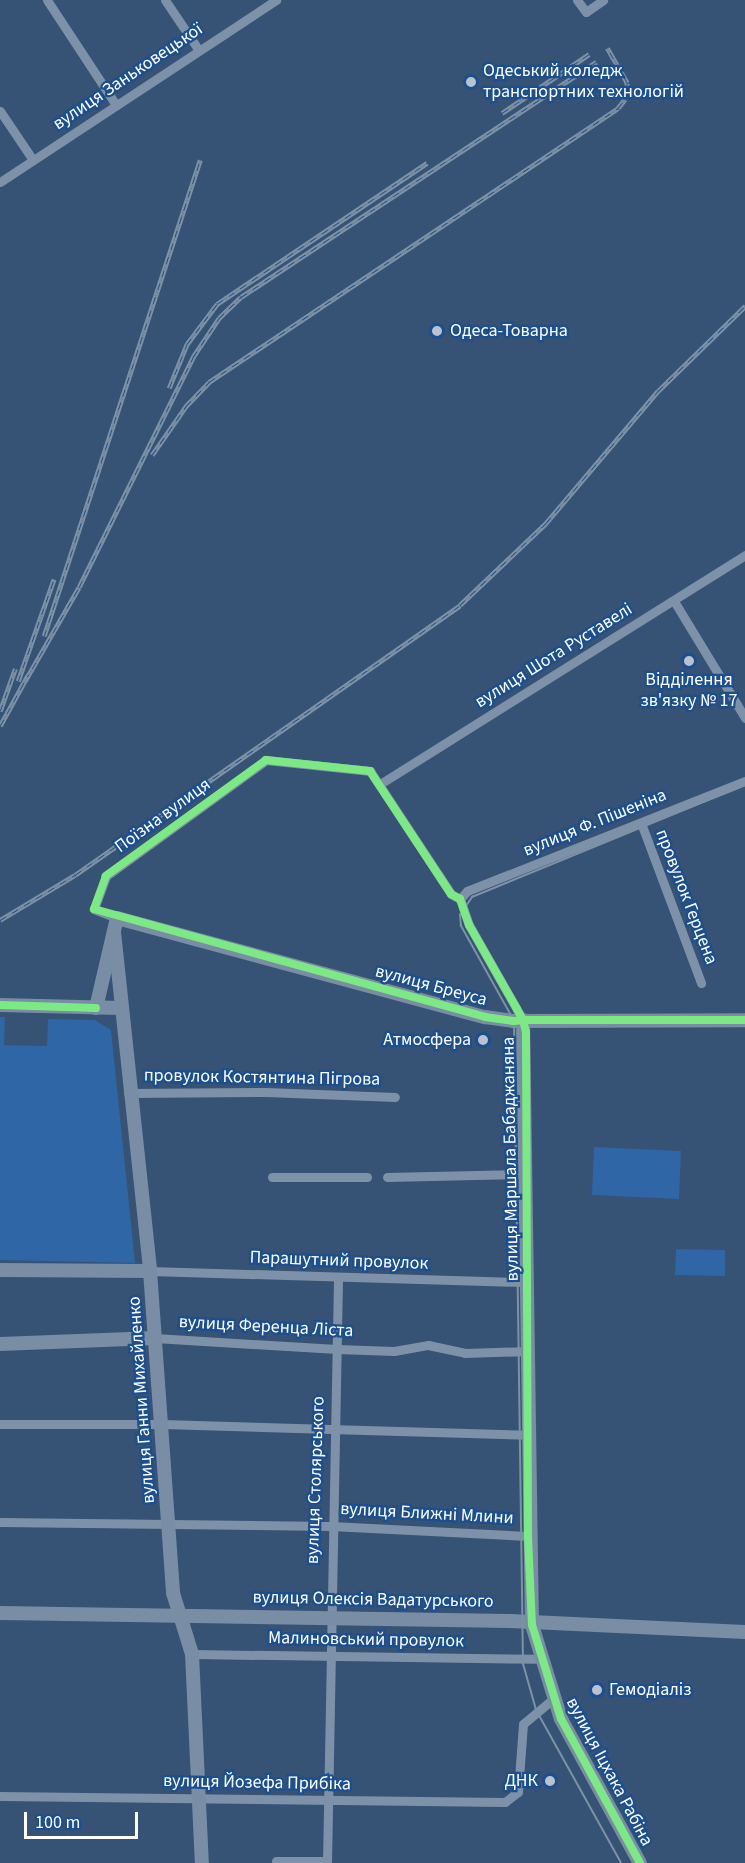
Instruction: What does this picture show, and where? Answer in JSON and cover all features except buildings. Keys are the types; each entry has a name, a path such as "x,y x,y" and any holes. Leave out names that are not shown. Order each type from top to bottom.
{"street":[{"path":"47,0 116,105"},
{"path":"165,0 198,49"},
{"name":"вулиця Заньковецької","path":"0,182 198,49 276,0"},
{"path":"577,0 586,12 603,0"},
{"path":"0,111 33,160"},
{"name":"вулиця Шота Руставелі","path":"380,784 745,555"},
{"path":"674,601 745,718"},
{"name":"вулиця Маршала Бабаджаняна","path":"266,760 370,771 451,894 460,899 469,925 523,1020 529,1351 528,1536 532,1625"},
{"name":"Поїзна вулиця","path":"116,925 94,909 106,876 266,760"},
{"name":"вулиця Ф. Пішеніна","path":"460,899 467,891 745,781"},
{"name":"провулок Герцена","path":"641,823 701,983"},
{"path":"96,1008 116,925"},
{"name":"вулиця Бреуса","path":"116,925 485,1017 523,1020 745,1020"},
{"name":"вулиця Ганни Михайленко","path":"116,925 128,1093 150,1270 173,1593 192,1654 202,1863"},
{"path":"0,1005 121,1008"},
{"name":"провулок Костянтина Пігрова","path":"128,1093 266,1092 395,1097"},
{"path":"387,1177 524,1174"},
{"path":"272,1177 367,1177"},
{"path":"0,1270 150,1270"},
{"name":"Парашутний провулок","path":"150,1270 338,1278 527,1282"},
{"name":"вулиця Столярського","path":"327,1862 329,1617 338,1278"},
{"name":"вулиця Ференца Ліста","path":"0,1344 155,1338 394,1351 428,1345 465,1353 529,1351"},
{"path":"0,1424 162,1424 528,1435"},
{"name":"вулиця Ближні Млини","path":"0,1522 170,1527 331,1526 528,1536"},
{"name":"вулиця Олексія Вадатурського","path":"0,1613 179,1613 745,1632"},
{"name":"вулиця Іцхака Рабіна","path":"532,1625 553,1699 640,1863"},
{"name":"Малиновський провулок","path":"192,1654 540,1659"},
{"name":"вулиця Йозефа Прибіка","path":"0,1796 327,1801 513,1800 518,1792 523,1724 553,1699"},
{"path":"276,1861 327,1862"}],"shaded area":[{"path":"0,1017 5,1017 4,1045 47,1046 48,1019 95,1020 111,1030 135,1263 0,1260"},
{"path":"594,1147 681,1151 679,1199 592,1195"},
{"path":"676,1249 725,1250 725,1276 675,1275"}],"tram line":[{"path":"621,1863 536,1710 523,1664 514,1021 461,926 460,915 472,897 745,785"}],"railway":[{"path":"152,455 186,406 209,382 618,108 625,99 627,83 607,48"},
{"path":"502,113 589,54"},
{"path":"25,681 79,587 193,357 219,318 241,297 596,62"},
{"path":"44,636 200,160"},
{"path":"169,388 187,344 217,304 427,163"},
{"path":"0,920 75,875 460,605 546,523 658,391 745,306"},
{"path":"18,681 54,579"},
{"path":"0,711 15,669"},
{"path":"0,726 28,675"}],"cycle path":[{"path":"640,1863 561,1719 532,1625 528,1536 526,1032 523,1020 469,925 460,899 451,894 370,771 266,760 106,876 94,909 485,1017 514,1021 523,1020 745,1020"},
{"path":"0,1005 96,1008"}],"place":[{"name":"Одеський коледж транспортних технологій","path":"471,82"},
{"name":"Одеса-Товарна","path":"437,331"},
{"name":"Відділення зв'язку № 17","path":"689,661"},
{"name":"Атмосфера","path":"483,1040"},
{"name":"Гемодіаліз","path":"597,1690"},
{"name":"ДНК","path":"550,1781"}]}
